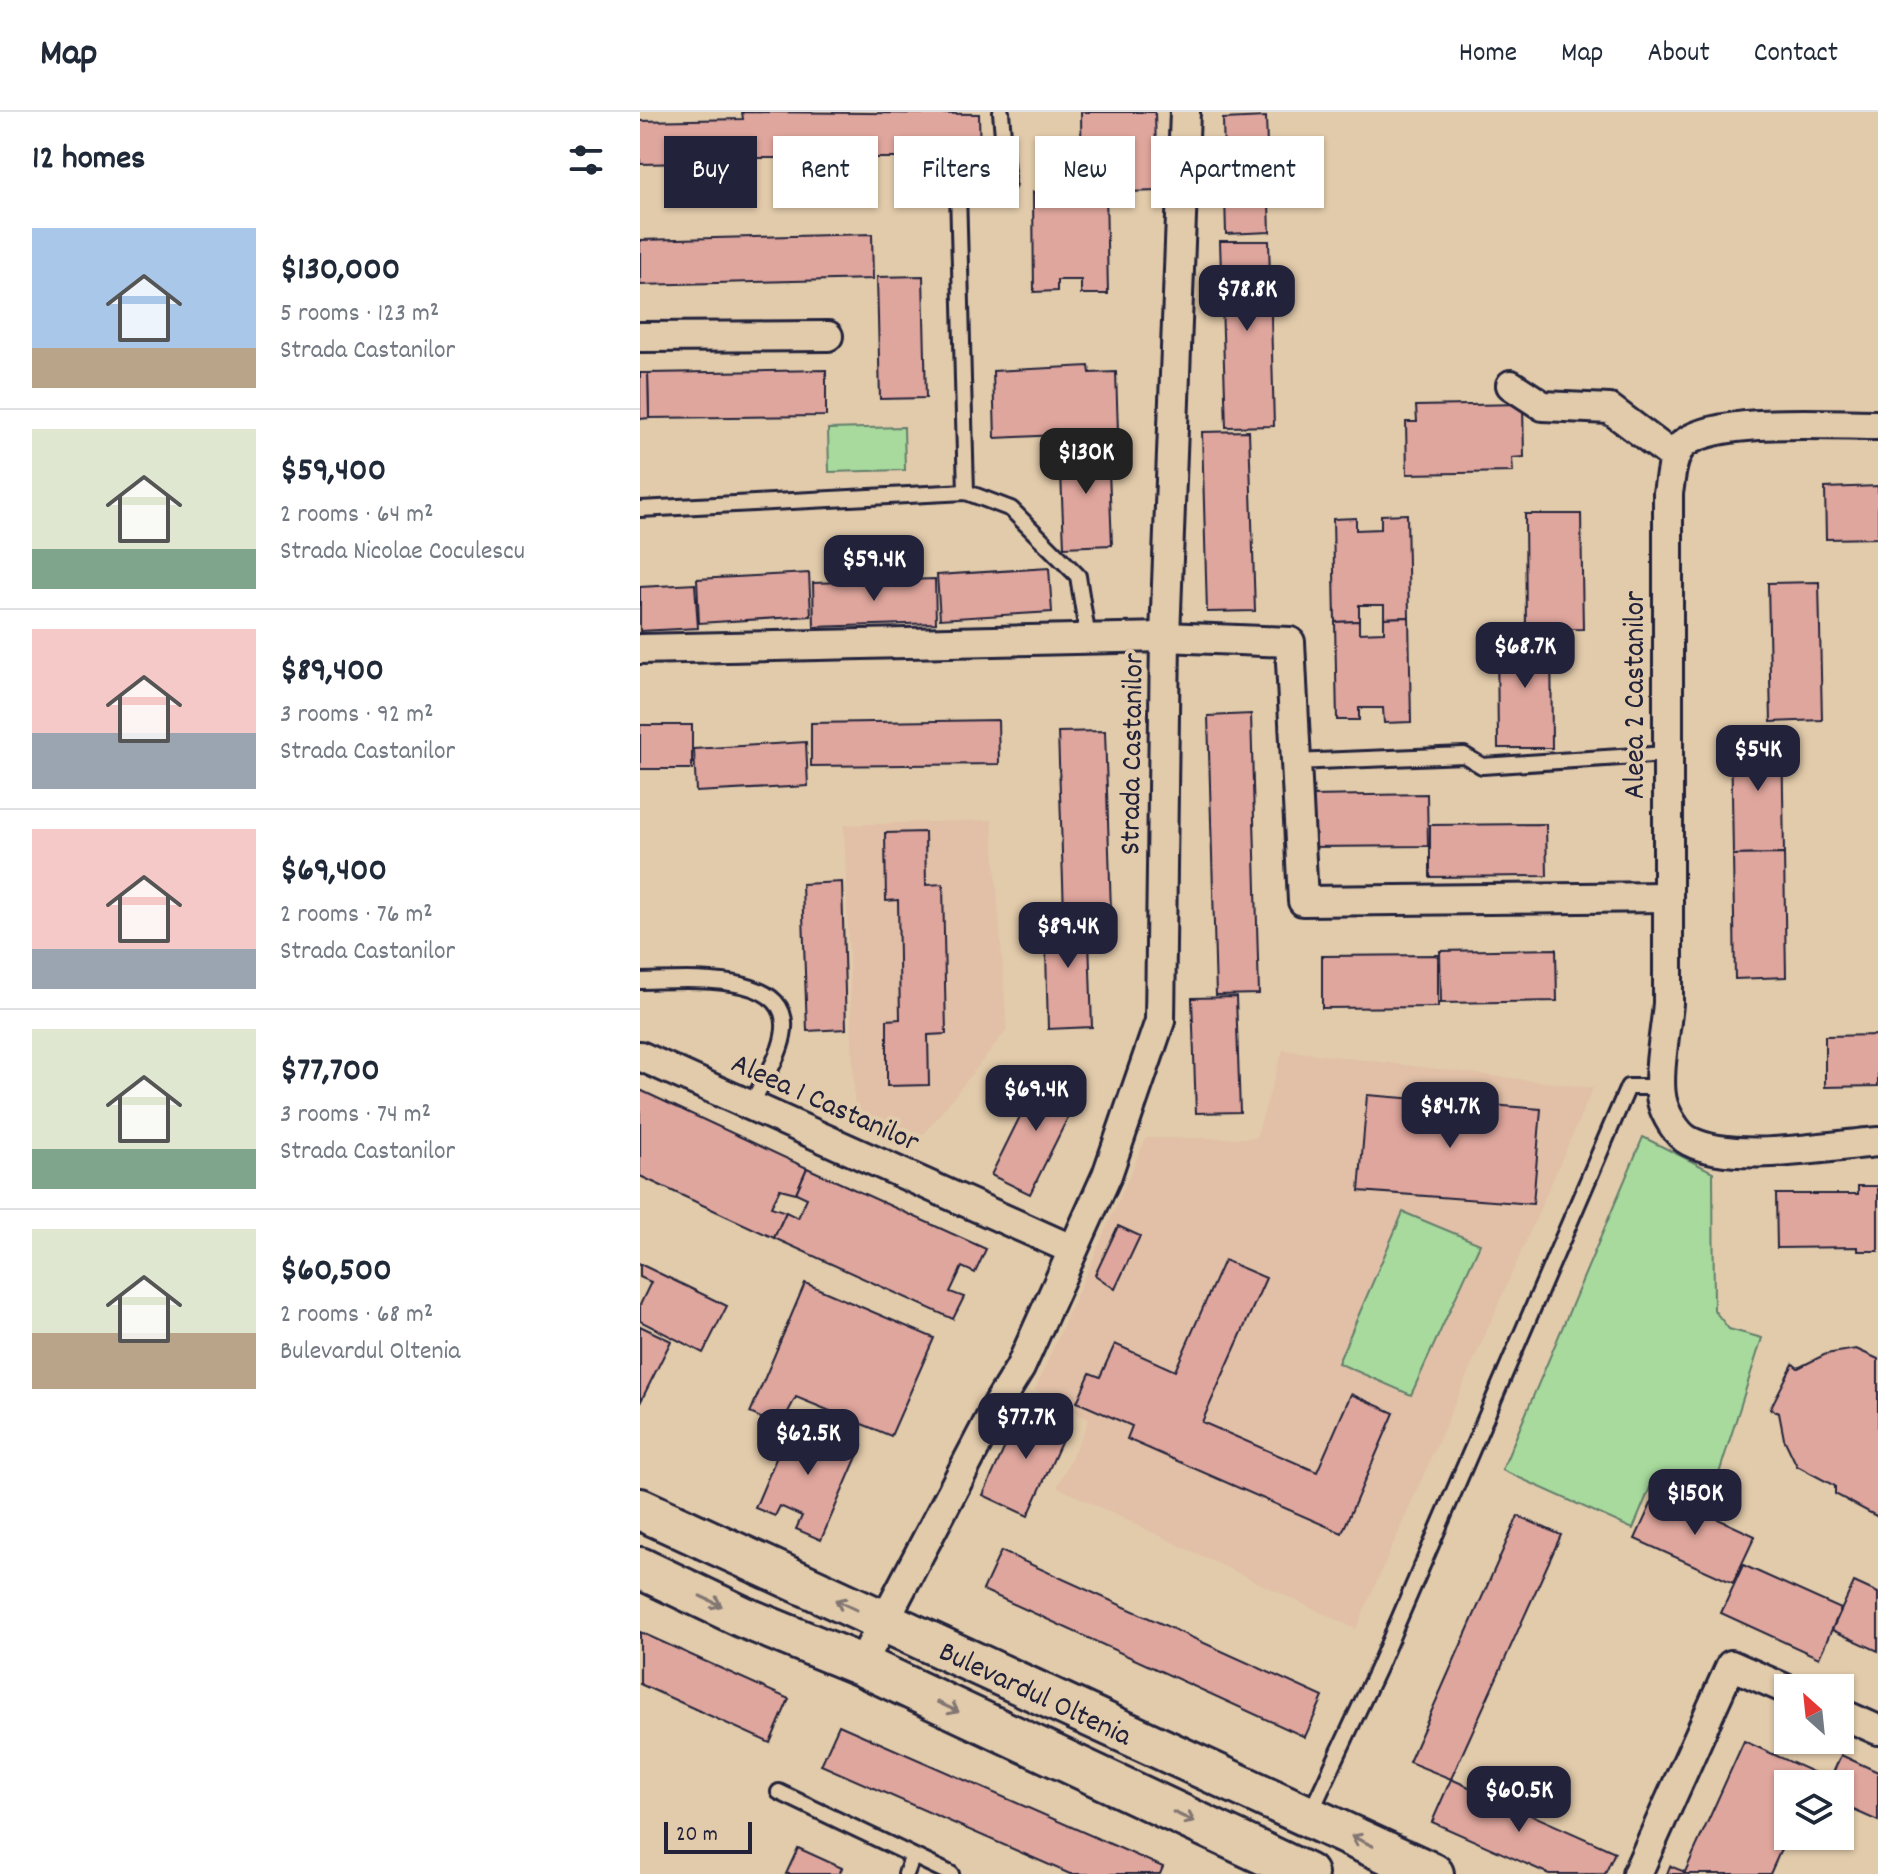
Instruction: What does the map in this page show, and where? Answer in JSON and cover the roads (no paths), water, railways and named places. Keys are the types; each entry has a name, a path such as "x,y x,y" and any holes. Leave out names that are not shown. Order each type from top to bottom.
{"street":[{"name":"Strada Castanilor","path":"861,1665 999,1402 1020,1368 1071,1249 1107,1175 1160,1021 1165,637 1185,112"},
{"path":"640,337 828,336"},
{"path":"1511,385 1543,406 1610,409 1674,457 1684,442 1710,432 1754,426 1878,425"},
{"name":"Aleea 2 Castanilor","path":"1674,457 1668,493 1668,1003 1662,1101 1670,1120 1686,1140 1727,1154 1878,1142"},
{"path":"640,649 1165,637 1290,642 1293,762 1303,901 1666,897"},
{"name":"Aleea 1 Castanilor","path":"640,1056 1071,1249"},
{"name":"Bulevardul Oltenia","path":"640,1509 1433,1874"},
{"name":"Bulevardul Oltenia","path":"640,1568 743,1617 861,1665 1307,1874"},
{"path":"1637,1874 1731,1665 1774,1684"},
{"path":"1854,1719 1878,1730"}],"lane":[{"path":"966,492 958,191 1007,184 1001,112"},
{"path":"640,509 966,492 1011,509 1078,576 1088,639"},
{"path":"1293,762 1464,755 1482,766 1667,754"},
{"path":"640,981 738,983 757,989 770,999 785,1025 783,1040 751,1105"},
{"path":"1309,1817 1378,1668 1628,1087 1661,1087"},
{"path":"779,1792 951,1874"},
{"path":"906,1874 912,1858"}]}
